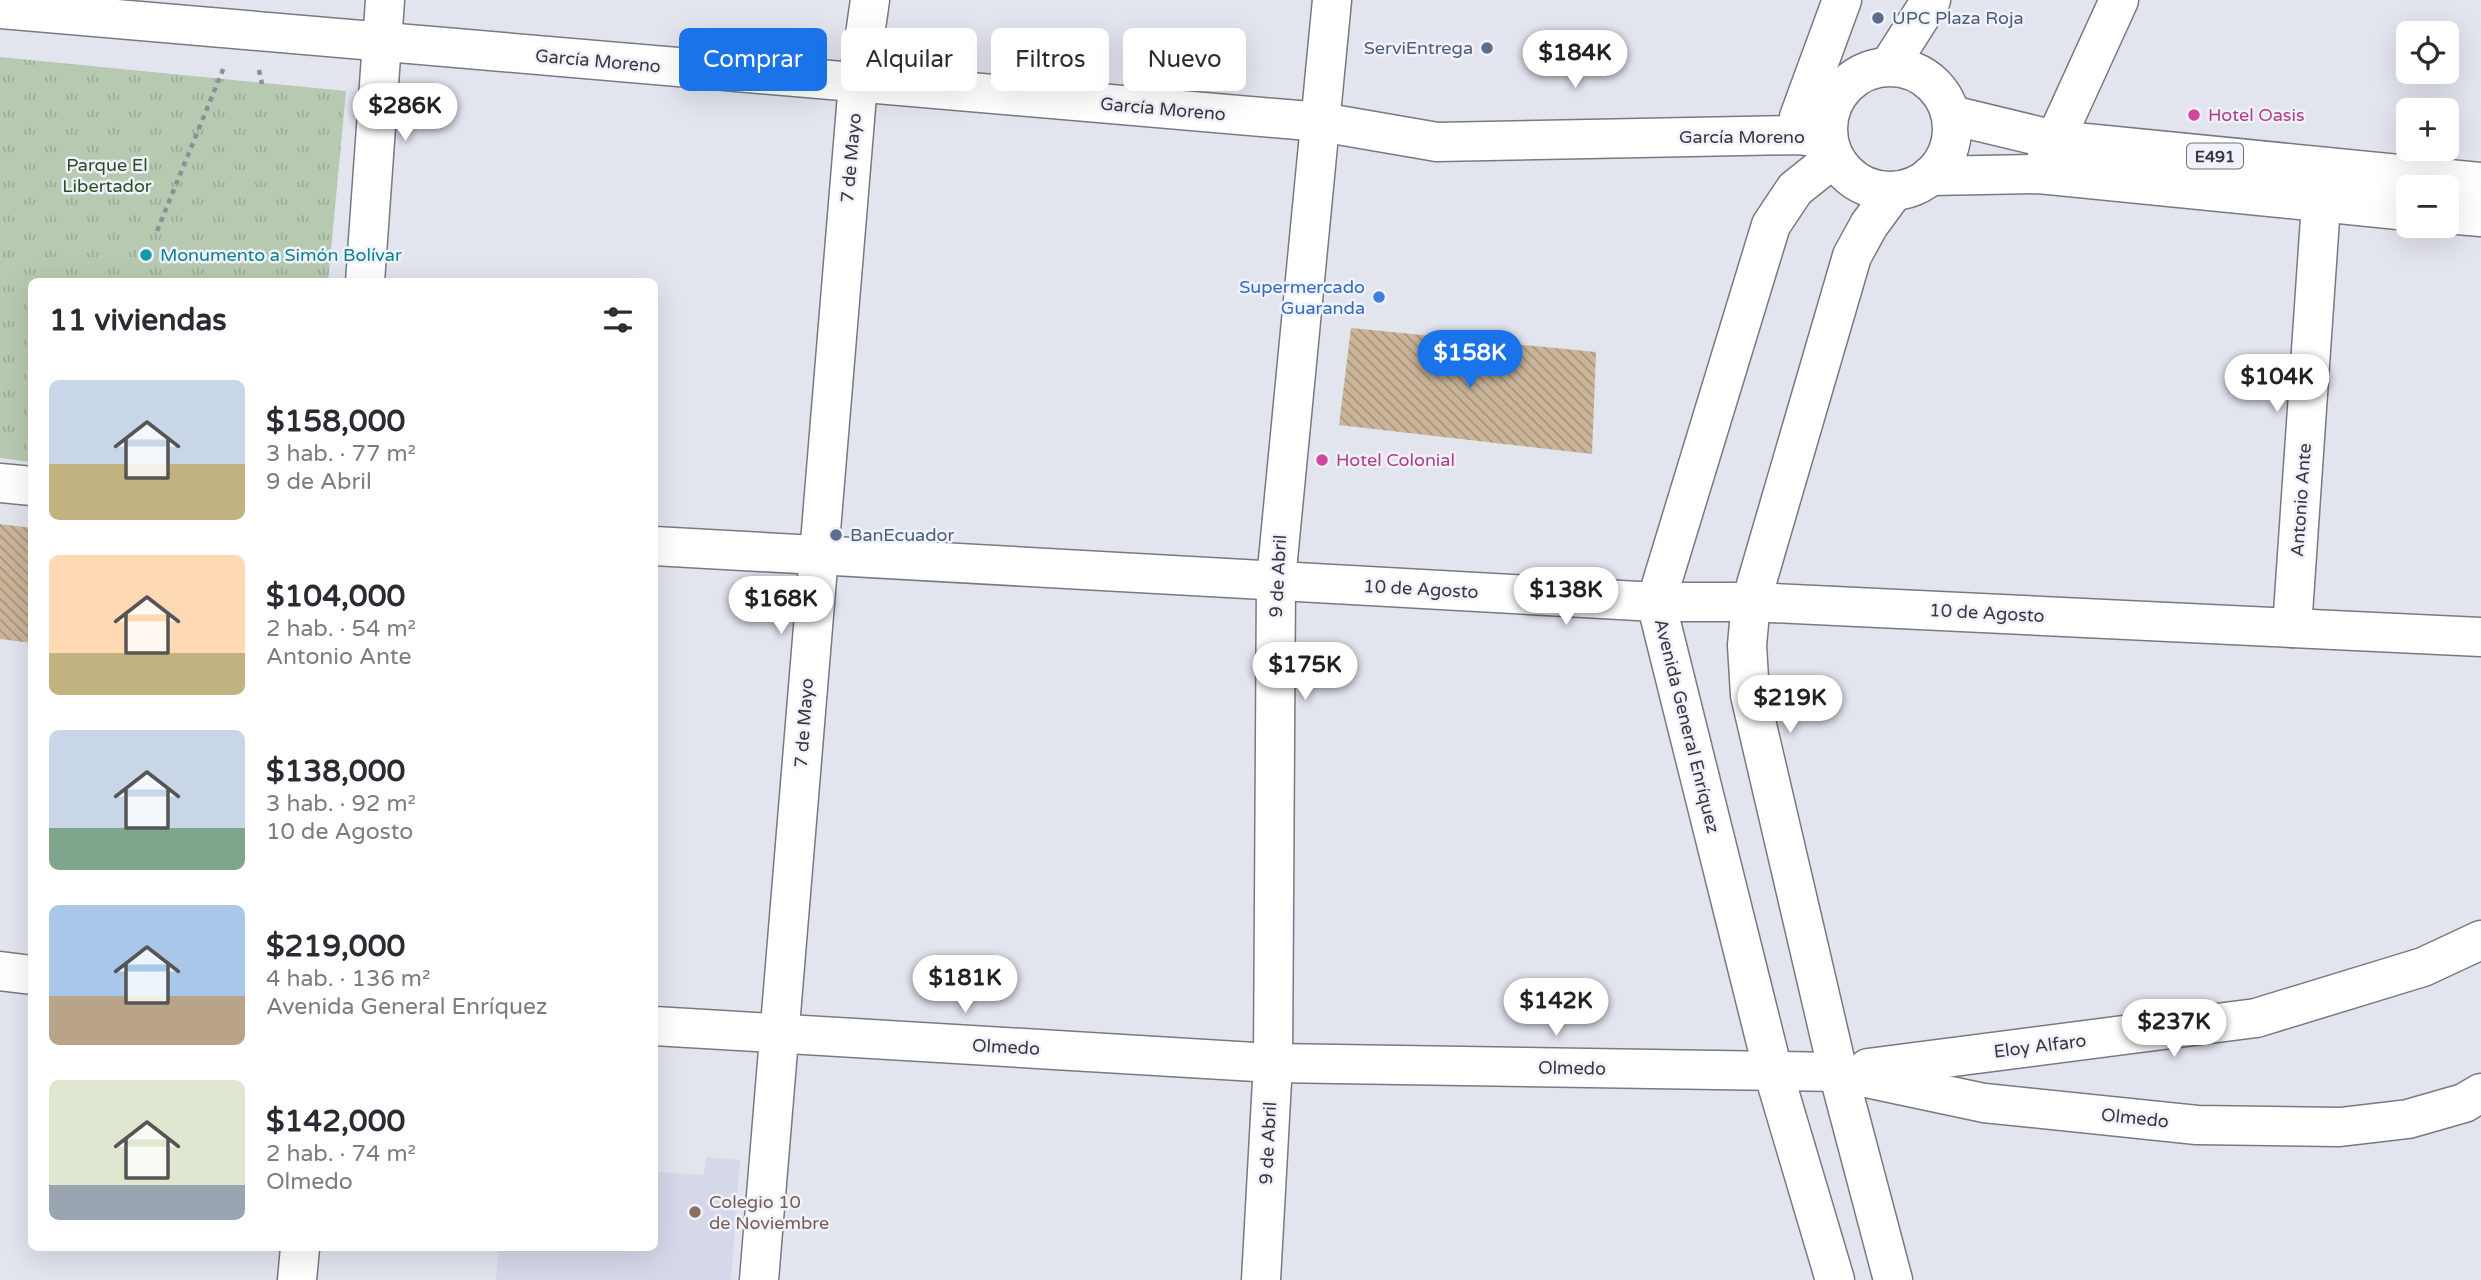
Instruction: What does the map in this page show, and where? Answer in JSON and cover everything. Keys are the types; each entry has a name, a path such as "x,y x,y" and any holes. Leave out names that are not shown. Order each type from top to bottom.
{"main road":[{"path":"365,278 385,0"},
{"name":"7 de Mayo","path":"866,28 870,0"},
{"name":"9 de Abril","path":"1261,1280 1273,1063 1276,580 1332,0"},
{"path":"1842,0 1822,133 1845,172 1859,183 1894,191 1869,225 1852,256 1751,602 1747,645 1750,695 1838,1072 1893,1280"},
{"path":"1889,66 1931,0"},
{"path":"2039,174 2119,0"},
{"name":"García Moreno","path":"0,9 841,82"},
{"path":"1822,133 1843,87 1872,68 1889,66 1910,70 1929,80 1943,96 1951,115 1949,149 1930,176"},
{"name":"7 de Mayo","path":"759,1280 857,91"},
{"name":"García Moreno","path":"953,91 1321,122 1437,142 1822,133"},
{"name":"E491","path":"1951,115 2055,140 2481,182"},
{"name":"Avenida General Enríquez","path":"1822,133 1796,189 1770,225 1656,602 1773,1071 1835,1280"},
{"name":"E491","path":"1894,191 1919,184 1930,176 2039,174 2396,210"},
{"name":"Antonio Ante","path":"2292,628 2321,204"},
{"path":"2459,215 2481,217"},
{"path":"0,483 28,486"},
{"name":"10 de Agosto","path":"658,546 1656,602 1751,602 2481,637"},
{"name":"Eloy Alfaro","path":"1838,1072 2256,1018 2423,967 2481,940"},
{"path":"0,971 28,974"},
{"name":"Olmedo","path":"658,1026 1273,1063 1838,1072 1984,1103 2197,1125 2340,1126 2381,1122 2419,1116 2464,1103 2481,1093"},
{"path":"298,1280 299,1251"}],"path":[{"path":"158,231 228,57"}],"shaded area":[{"name":"Colegio 10 de Noviembre","path":"706,1157 740,1160 731,1280 496,1280 498,1251 658,1251 658,1172 704,1175"}],"green space":[{"name":"Parque El Libertador","path":"0,57 346,91 328,278 28,278 28,462 0,458"}],"building":[{"path":"1351,328 1596,352 1592,454 1339,425"},
{"path":"0,524 28,528 28,642 0,639"}],"place":[{"name":"UPC Plaza Roja","path":"1878,18"},
{"name":"ServiEntrega","path":"1487,48"},
{"name":"Hotel Oasis","path":"2194,115"},
{"name":"Monumento a Simón Bolívar","path":"146,255"},
{"name":"Supermercado Guaranda","path":"1379,297"},
{"name":"Hotel Colonial","path":"1322,460"},
{"name":"BanEcuador","path":"836,535"},
{"name":"Colegio 10 de Noviembre","path":"695,1212"}]}
